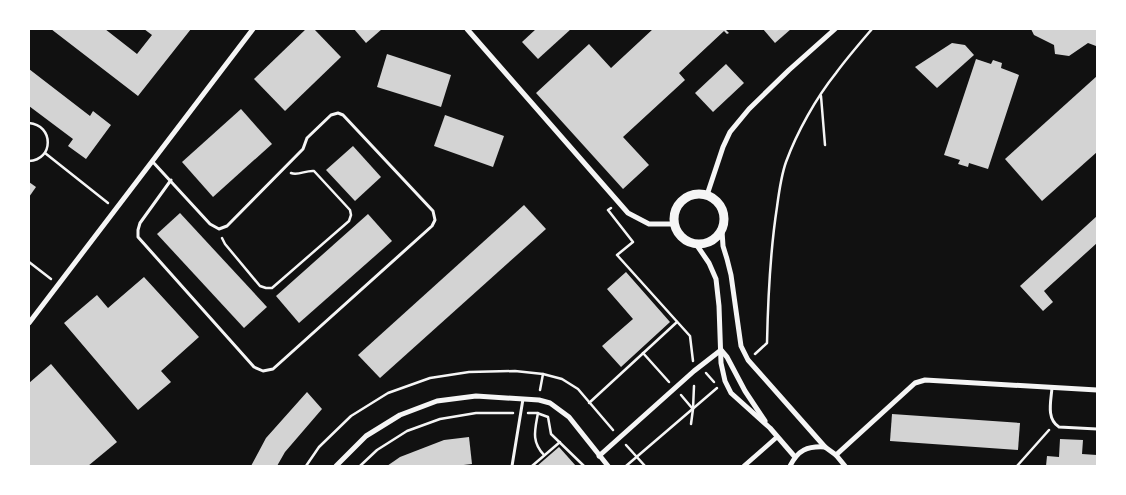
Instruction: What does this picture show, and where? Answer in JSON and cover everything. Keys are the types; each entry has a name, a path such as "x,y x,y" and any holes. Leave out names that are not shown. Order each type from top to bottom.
{"street":[{"path":"29,323 253,29"},
{"path":"467,29 628,212 649,224 675,224"},
{"path":"707,196 723,147 730,132 748,109 835,29"},
{"path":"722,232 713,241 696,244 680,235 675,224 674,214 686,198 697,194 717,201 723,210 723,246 731,276 741,346 748,360 825,447 836,455 845,466"},
{"path":"696,244 709,263 716,279 721,363 725,380 731,393 770,428"},
{"path":"599,456 694,371 721,350"},
{"path":"721,350 770,428 795,457"},
{"path":"836,455 915,383 925,380 1097,390"},
{"path":"336,466 366,436 400,415 437,401 476,396 539,400 550,403 569,417 608,466"},
{"path":"744,466 777,437"},
{"path":"790,466 795,457 804,449 814,446 825,447"}],"lane":[{"path":"152,161 170,180 210,224 219,229 227,226 303,150 307,138 331,115 338,113 343,115 433,210 434,220 432,226 273,369 263,371 254,367 138,236 140,223 170,180"},
{"path":"1052,388 1050,413 1054,424 1059,427 1097,430"},
{"path":"512,466 522,399"}],"path":[{"path":"748,360 767,343 768,284 773,233 786,163 821,94 836,72 872,29"},
{"path":"821,94 825,145"},
{"path":"29,124 40,126 48,139 45,153 40,158 29,161"},
{"path":"45,153 115,209"},
{"path":"219,229 225,244 260,286 272,288 349,221 351,216 350,210 314,171 310,170 294,174 282,170"},
{"path":"618,201 608,210 633,242 617,255 690,336 694,371 694,409 690,424"},
{"path":"29,262 58,284"},
{"path":"589,403 678,322"},
{"path":"542,374 534,437 537,448 544,455"},
{"path":"626,466 694,409 725,380"},
{"path":"360,466 377,450 407,431 440,419 476,413 538,413 548,417 551,434 584,466"},
{"path":"1017,466 1054,424"},
{"path":"532,466 560,442"}],"building":[{"path":"51,29 105,29 137,54 152,35 144,29 191,29 138,96"},
{"path":"306,29 314,29 341,57 285,111 254,79"},
{"path":"354,29 382,29 366,43"},
{"path":"536,29 571,29 538,59 522,42"},
{"path":"653,29 725,29 729,33 727,34 724,31 679,73 685,80 623,137 649,165 623,189 536,93 589,44 611,68"},
{"path":"763,29 791,29 775,43"},
{"path":"1031,29 1097,29 1097,45 1088,43 1069,56 1055,54 1054,45 1034,35"},
{"path":"952,43 965,45 974,55 937,88 915,67"},
{"path":"387,54 451,75 441,107 377,87"},
{"path":"976,59 991,64 993,60 1002,63 1001,68 1019,75 988,169 969,163 968,167 958,164 960,160 944,155"},
{"path":"726,64 744,83 713,112 695,93"},
{"path":"29,69 90,116 93,111 111,125 86,159 68,146 73,139 29,106"},
{"path":"1097,76 1097,152 1042,201 1005,159"},
{"path":"241,109 272,144 213,197 182,162"},
{"path":"445,115 504,136 493,167 434,146"},
{"path":"353,146 381,177 355,201 326,170"},
{"path":"29,182 36,187 29,197"},
{"path":"524,205 546,229 380,378 358,355"},
{"path":"180,213 267,307 244,328 157,234"},
{"path":"368,214 392,241 299,323 276,296"},
{"path":"1097,216 1097,243 1044,291 1053,302 1043,311 1020,286"},
{"path":"626,272 670,322 621,367 602,346 633,319 607,289"},
{"path":"144,277 199,337 161,371 171,382 138,410 64,323 97,295 108,308"},
{"path":"51,364 117,442 88,466 29,466 29,383"},
{"path":"307,392 322,409 285,452 277,466 251,466 266,438"},
{"path":"892,414 1020,423 1018,450 890,441"},
{"path":"469,437 472,464 455,466 387,466 400,457 444,440"},
{"path":"1060,439 1083,440 1082,454 1097,455 1097,466 1046,466 1047,456 1059,457"},
{"path":"559,447 576,466 537,466"}]}
